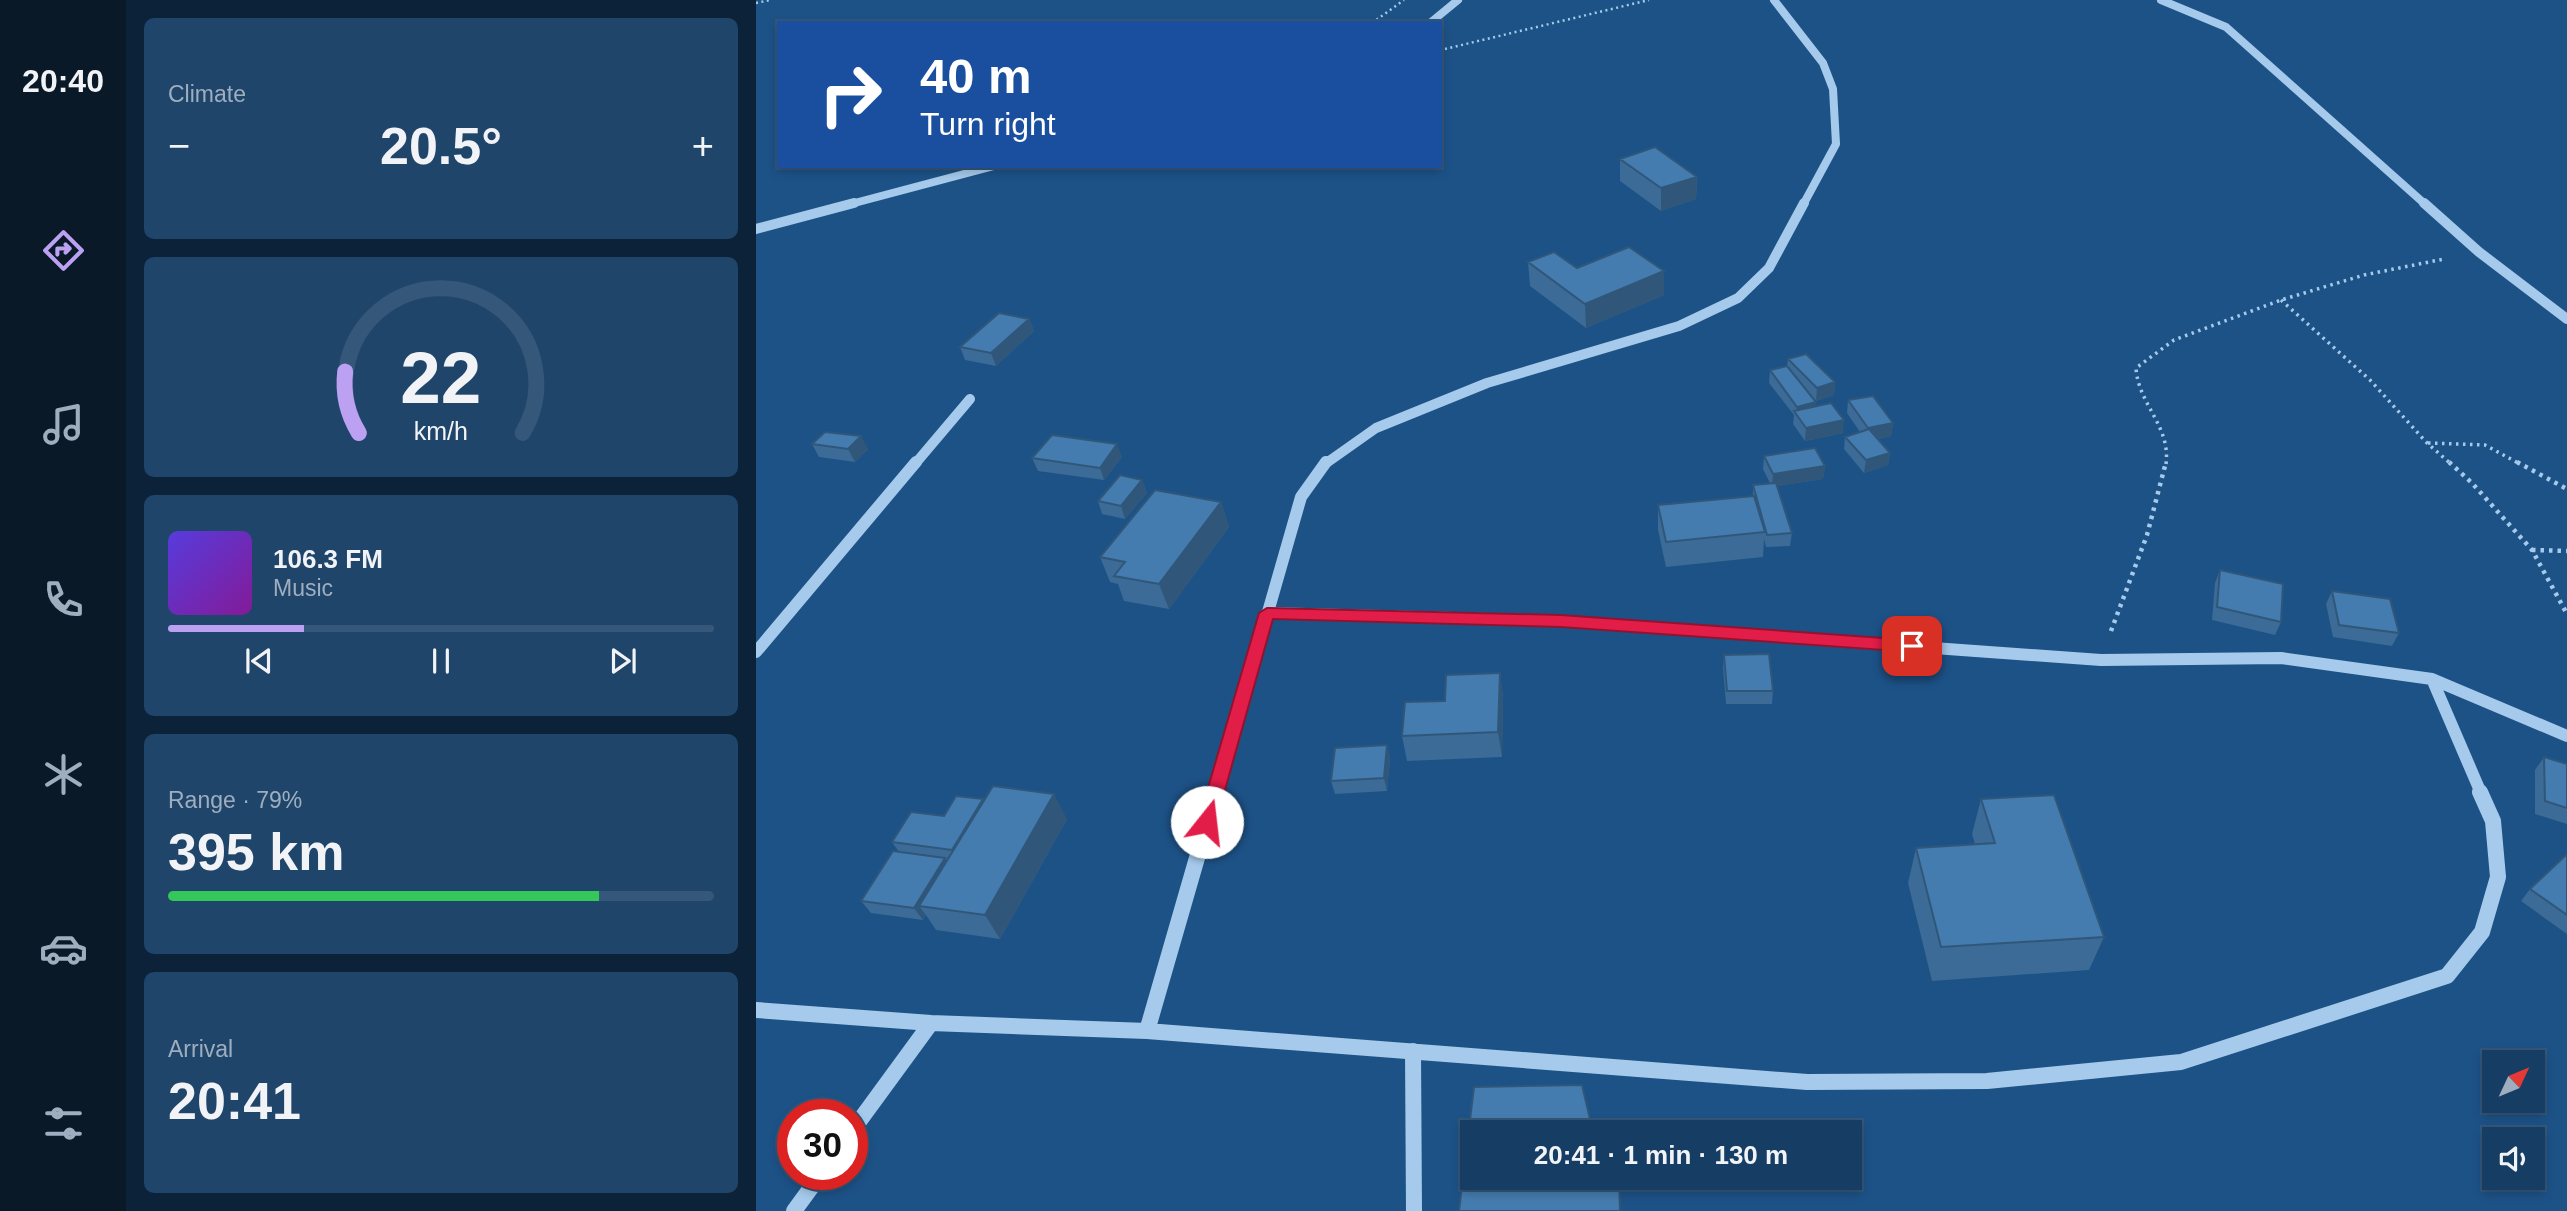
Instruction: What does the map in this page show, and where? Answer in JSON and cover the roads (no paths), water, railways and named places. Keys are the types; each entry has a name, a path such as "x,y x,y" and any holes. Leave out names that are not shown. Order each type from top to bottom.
{"street":[{"path":"1432,21 1458,0"},
{"path":"1147,1031 1301,497 1326,462 1376,428 1487,383 1679,326 1738,298 1769,268 1836,145 1833,89 1823,62 1774,0"},
{"path":"2161,0 2226,27 2479,252 2567,319"},
{"path":"756,229 986,168"},
{"path":"756,652 970,398"},
{"path":"1267,613 1561,621 2101,660 2281,658 2432,679 2567,736"},
{"path":"756,1010 931,1023 1147,1031 1807,1082 1987,1081 2181,1062 2447,976 2482,932 2498,877 2493,821 2432,679"},
{"path":"868,1109 931,1023"},
{"path":"1413,1051 1414,1211"},
{"path":"794,1211 809,1190"}]}
